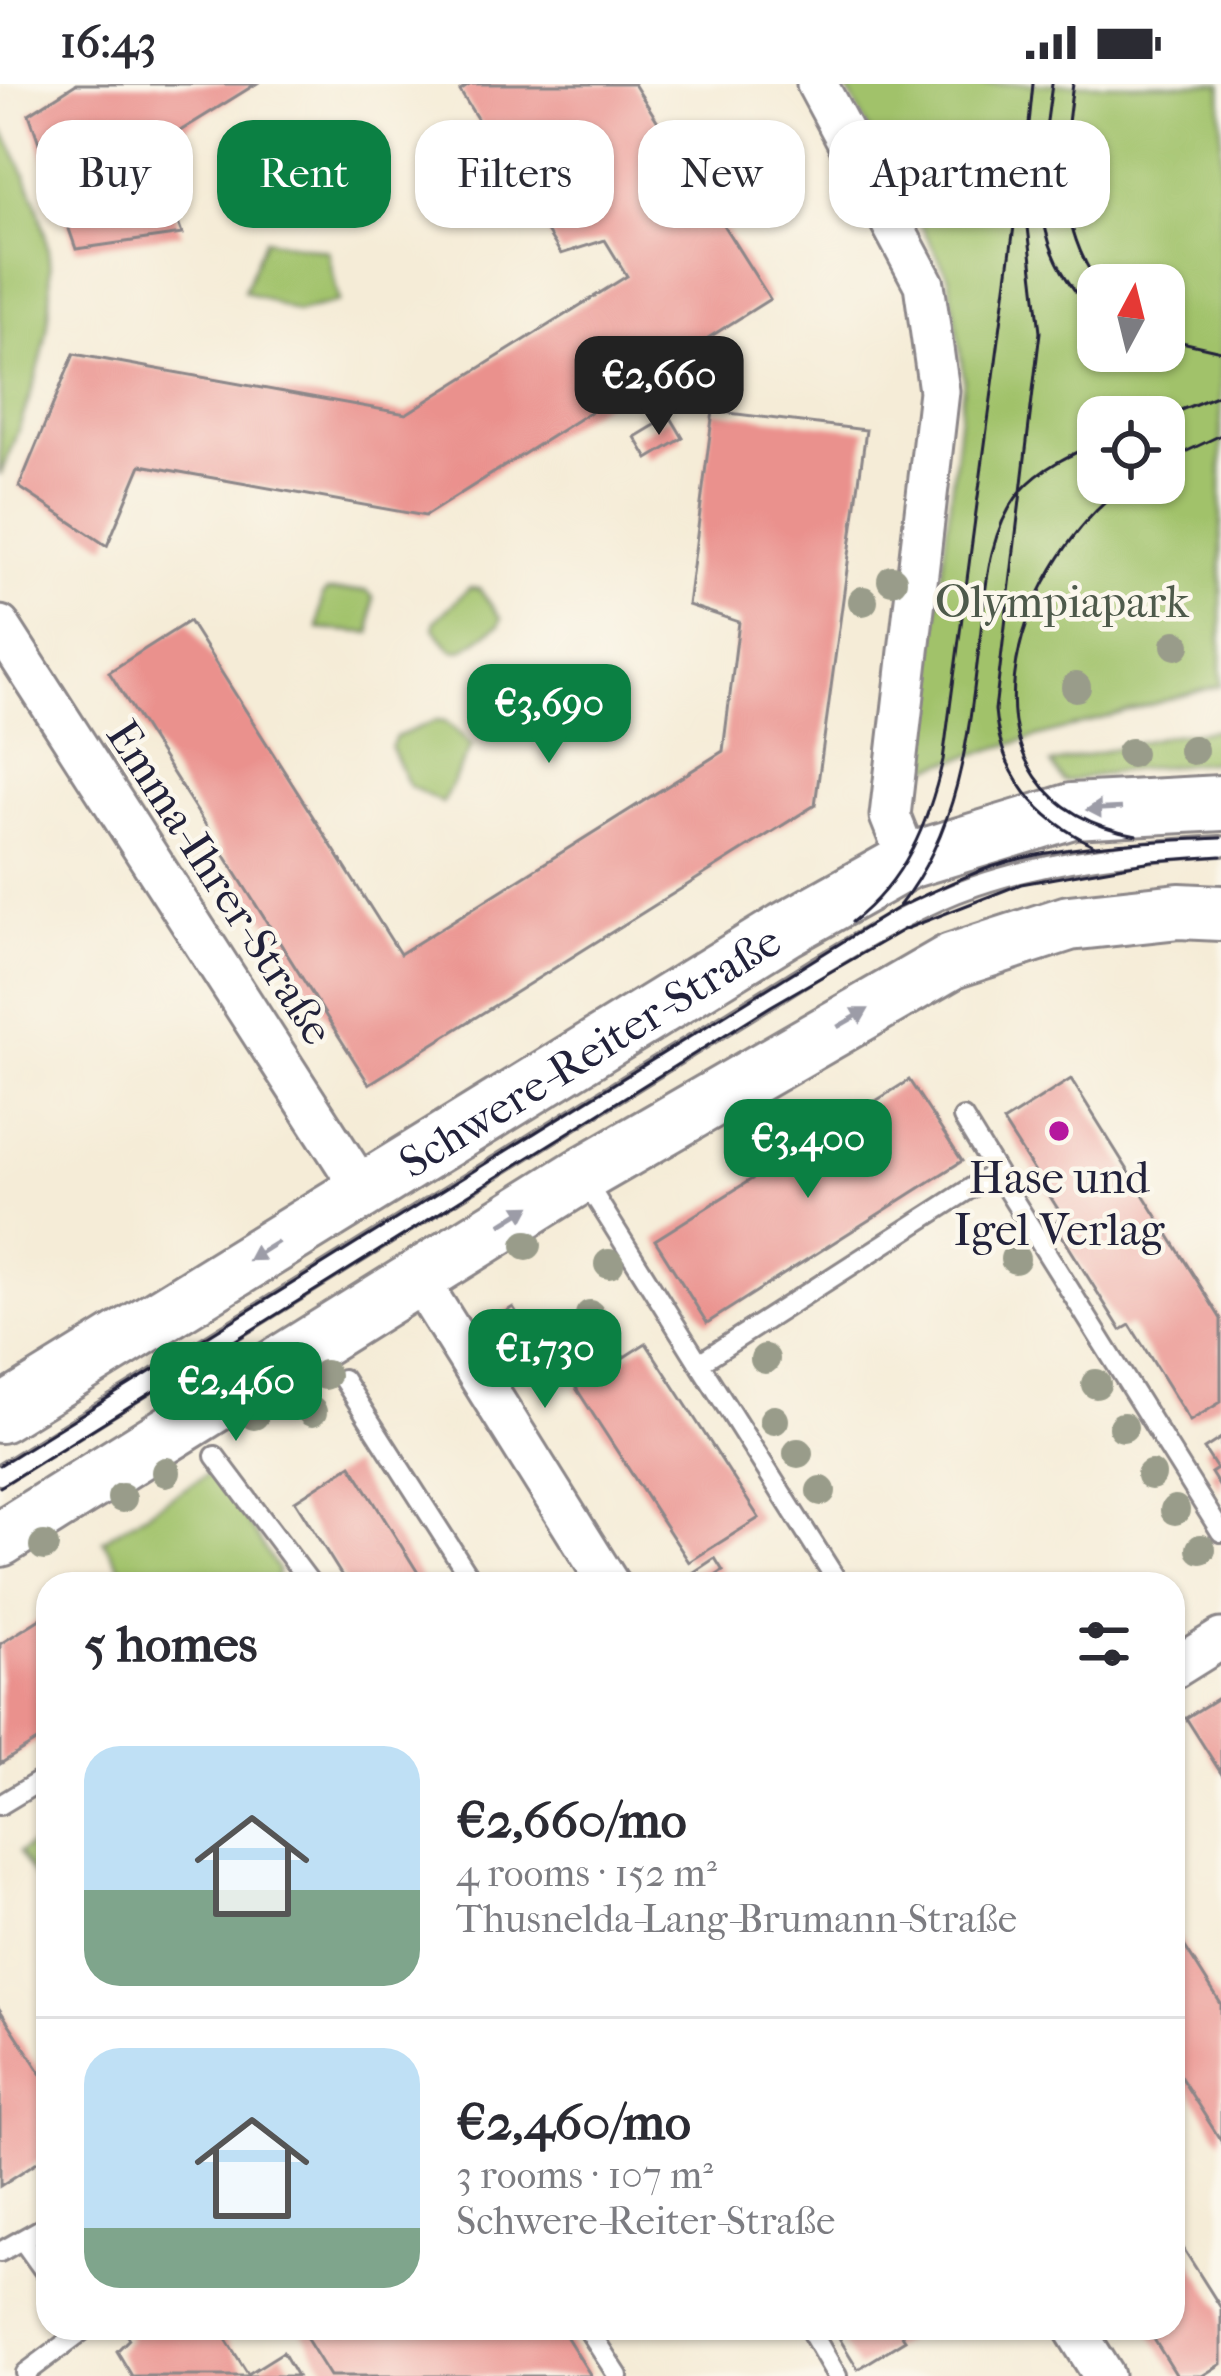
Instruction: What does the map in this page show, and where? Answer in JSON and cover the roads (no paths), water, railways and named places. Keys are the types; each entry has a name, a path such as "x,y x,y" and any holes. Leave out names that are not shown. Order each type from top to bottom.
{"main road":[{"name":"Schwere-Reiter-Straße","path":"0,1414 785,930 908,861 1072,811 1221,803"},
{"path":"0,1539 581,1174 952,961 1069,923 1179,911 1221,914"}],"street":[{"path":"817,84 924,284 939,391 890,816 908,861"},
{"name":"Emma-Ihrer-Straße","path":"0,626 362,1190"},
{"path":"417,1277 601,1572"},
{"path":"1185,1662 1221,1639"},
{"path":"1081,2340 1103,2376"}],"lane":[{"path":"0,1475 819,966 928,905 976,885 1046,868 1221,846"},
{"path":"963,1118 1221,1532"},
{"path":"699,1363 995,1172"},
{"path":"581,1174 831,1572"},
{"path":"344,1379 466,1572"},
{"path":"215,1456 302,1572"},
{"path":"0,1804 36,1783"},
{"path":"0,2252 36,2233"},
{"path":"23,2241 36,2259"},
{"path":"28,2376 70,2340"},
{"path":"595,2340 619,2376"},
{"path":"815,2340 837,2376"}],"tram line":[{"path":"1033,84 1023,183 1040,332 995,710 1005,755 1025,792 1055,822 1095,846"},
{"path":"1052,84 1042,208 1057,263 1077,293"},
{"path":"1073,84 1066,188 1075,237 1087,264"},
{"path":"852,922 871,906 912,850 943,760 1014,228"},
{"path":"1185,343 1221,351"},
{"path":"1185,408 1221,394"},
{"path":"1185,452 1221,435"},
{"path":"899,906 920,876 949,813 971,710 987,581 1001,525 1021,491 1077,452"},
{"path":"1106,504 1087,521 1052,569 1027,622 1014,677 1017,730 1036,777 1075,813 1137,835"},
{"path":"0,1465 897,908 979,871 1019,859 1105,845 1221,838"},
{"path":"0,1487 771,1006 903,930 1021,884 1152,861 1221,856"}],"place":[{"name":"Hase und Igel Verlag","path":"1059,1131"}],"park label":[{"name":"Olympiapark","path":"1062,601"}]}
